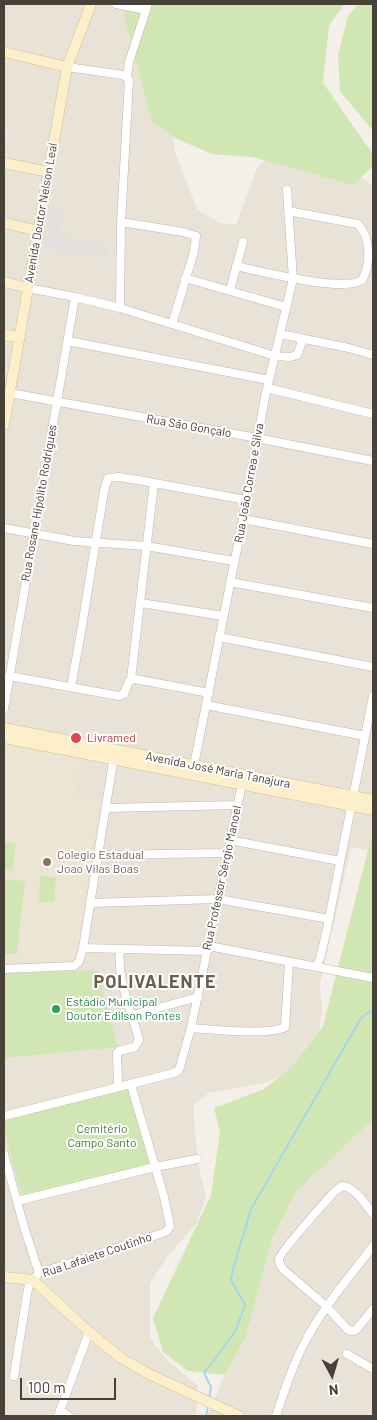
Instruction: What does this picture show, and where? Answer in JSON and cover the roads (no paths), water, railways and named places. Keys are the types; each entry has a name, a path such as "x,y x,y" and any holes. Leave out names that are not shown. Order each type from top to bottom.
{"street":[{"name":"Avenida Doutor Nelson Leal","path":"4,425 7,392 20,338 67,66 92,4"},
{"path":"116,4 147,7 127,77 129,80 129,93 120,222 120,308"},
{"path":"4,52 127,77"},
{"path":"4,163 49,172"},
{"name":"Rua João Correa e Silva","path":"192,770 209,693 268,384 293,278 287,190"},
{"path":"236,266 331,284 359,283 366,274 368,267 365,234 358,224 288,211"},
{"path":"120,222 195,236 196,242 172,324"},
{"path":"4,223 39,231"},
{"path":"230,290 243,242"},
{"path":"185,278 286,307"},
{"path":"4,282 120,308 275,356 290,357 297,355 303,339"},
{"name":"Rua Rosane Hipólito Rodrigues","path":"4,709 75,297"},
{"path":"280,334 349,348 373,355"},
{"path":"4,335 20,338"},
{"path":"68,341 268,384 373,414"},
{"name":"Rua São Gonçalo","path":"7,392 373,461"},
{"path":"71,688 104,491 108,478 119,477 246,500"},
{"path":"9,676 122,696 129,681 132,679 154,483"},
{"path":"243,519 373,544"},
{"path":"4,528 56,538 146,546 234,561"},
{"path":"230,582 373,608"},
{"path":"140,603 223,616"},
{"path":"220,637 373,667"},
{"path":"132,679 209,693"},
{"path":"317,966 322,955 373,696"},
{"path":"206,705 365,736"},
{"name":"Avenida José Maria Tanajura","path":"4,728 115,755"},
{"name":"Avenida José Maria Tanajura","path":"4,738 115,755 353,801 373,810"},
{"path":"4,969 74,966 79,962 83,948 115,755"},
{"name":"Rua Professor Sérgio Manoel","path":"131,1084 174,1074 179,1070 198,997 226,853 243,780"},
{"name":"Avenida José Maria Tanajura","path":"353,801 373,800"},
{"path":"106,808 237,805"},
{"path":"229,840 340,861"},
{"path":"98,855 226,853"},
{"path":"90,903 218,899 329,919"},
{"path":"83,948 208,948 317,966 373,978"},
{"path":"118,1087 117,1054 119,1051 135,1047 138,1043 133,1015 120,977 120,949"},
{"path":"191,1028 263,1031 279,1030 285,1026 289,962"},
{"path":"133,1015 198,997"},
{"path":"4,1116 131,1084 155,1167"},
{"path":"4,1154 7,1178 17,1201 36,1276 89,1332 121,1358 239,1416"},
{"path":"17,1201 155,1167 197,1159"},
{"name":"Rua Lafaiete Coutinho","path":"4,1276 36,1276 169,1229 170,1222 155,1167"},
{"path":"373,1214 349,1188 342,1186 334,1192 280,1256 280,1264 284,1270 326,1306 348,1330 356,1330 373,1309"},
{"path":"276,1416 303,1346 326,1306 373,1246"},
{"path":"14,1376 27,1294 36,1276"},
{"path":"69,1416 59,1413 89,1332"},
{"path":"347,1354 373,1369"}],"waterway":[{"path":"209,1399 211,1387 204,1373 235,1332 245,1305 231,1280 250,1211 361,1018 373,1009"},
{"path":"206,1416 208,1406"}],"place":[{"name":"Livramed","path":"76,738"},
{"name":"Colegio Estadual Joao Vilas Boas","path":"47,862"},
{"name":"Estádio Municipal Doutor Edilson Pontes","path":"56,1009"}],"district":[{"name":"POLIVALENTE","path":"155,982"}],"park label":[{"name":"Cemitério Campo Santo","path":"102,1136"}]}
